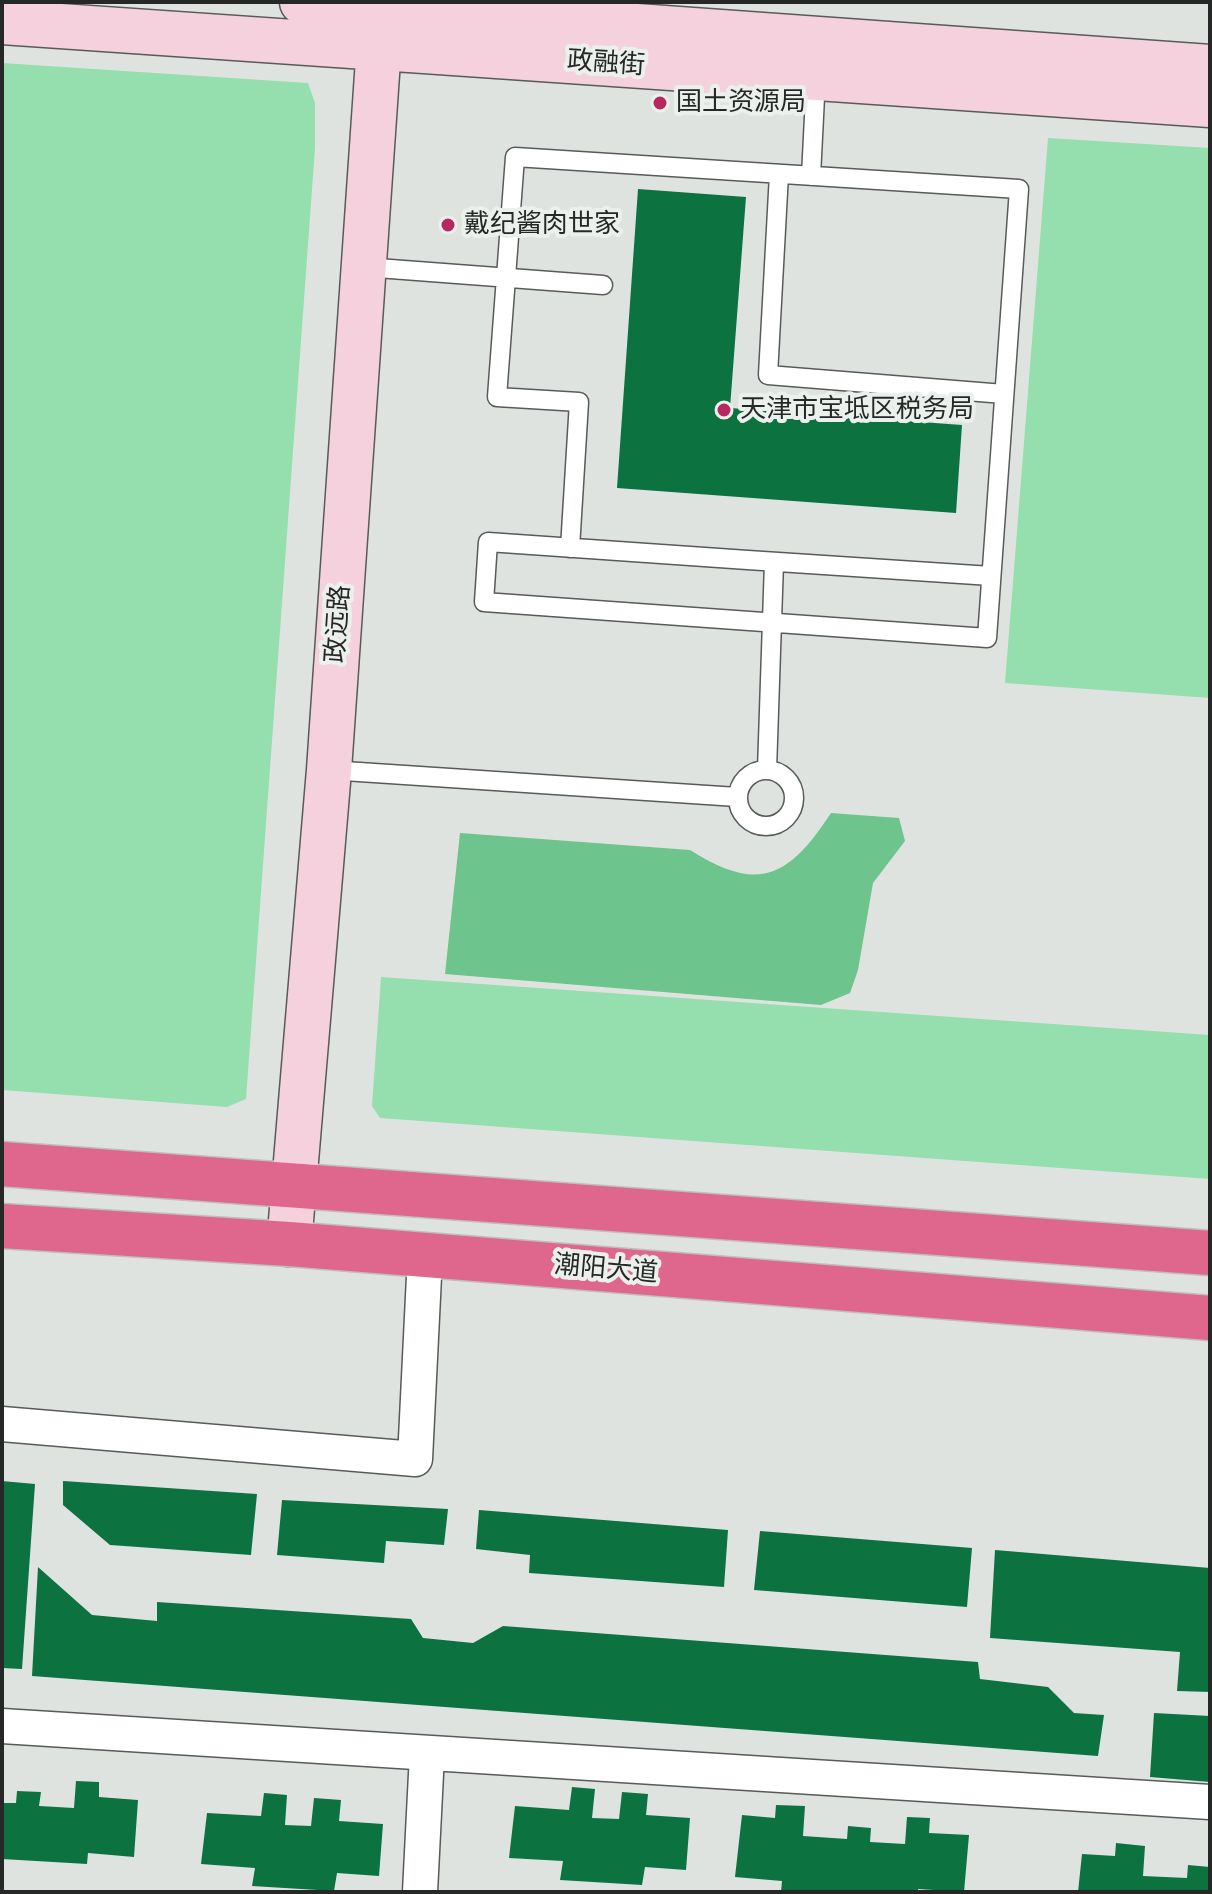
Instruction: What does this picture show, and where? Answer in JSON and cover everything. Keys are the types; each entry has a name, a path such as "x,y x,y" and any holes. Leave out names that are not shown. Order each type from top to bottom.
{"highway":[{"path":"2,1164 1210,1253"},
{"name":"潮阳大道","path":"2,1226 289,1244 1210,1318"}],"street":[{"name":"政融街","path":"302,2 380,20 816,77 1210,105"},
{"name":"政融街","path":"2,22 380,20 1210,67"},
{"name":"政远路","path":"289,1244 329,770 380,20"},
{"path":"2,1424 415,1459 425,1256"},
{"path":"2,1726 1210,1802"},
{"path":"420,1892 427,1754"}],"lane":[{"path":"811,176 816,77"},
{"path":"570,548 579,402 497,397 515,157 1019,189 987,638 484,602 488,542 570,548 774,562 991,576"},
{"path":"779,174 768,375 1004,394"},
{"path":"364,267 603,285"},
{"path":"767,770 774,562"},
{"path":"329,770 737,797"},
{"path":"767,770 786,779 792,788 792,809 786,818 767,827 755,825 739,809 737,797 746,777 767,770"}],"shaded area":[{"path":"2,63 308,83 315,103 315,148 246,1099 227,1107 2,1090"},
{"path":"1048,138 1210,148 1210,698 1005,683"},
{"path":"831,813 899,818 905,841 873,883 858,970 850,993 821,1005 445,974 460,833 690,850 714,864 754,875 771,872 801,852"},
{"path":"381,977 1210,1035 1210,1179 380,1118 372,1106"}],"building":[{"path":"638,189 746,197 730,408 962,425 956,513 617,488"},
{"path":"2,1481 35,1484 22,1669 2,1668"},
{"path":"63,1481 257,1494 251,1555 110,1545 63,1505"},
{"path":"282,1500 448,1509 444,1545 386,1541 384,1563 277,1555"},
{"path":"479,1510 728,1530 724,1587 529,1573 530,1555 476,1549"},
{"path":"760,1531 972,1548 967,1607 754,1590"},
{"path":"995,1550 1210,1568 1210,1692 1177,1691 1180,1652 990,1638"},
{"path":"38,1567 92,1615 157,1621 157,1602 411,1619 423,1638 473,1643 503,1626 978,1662 980,1679 1048,1687 1074,1713 1104,1715 1098,1756 32,1676"},
{"path":"1154,1713 1210,1716 1210,1782 1150,1777"},
{"path":"76,1781 99,1782 99,1797 138,1800 134,1857 88,1853 87,1864 2,1859 2,1803 16,1803 17,1791 41,1792 39,1806 74,1808"},
{"path":"572,1787 595,1789 592,1818 619,1819 622,1792 648,1794 646,1815 690,1818 686,1870 645,1867 642,1885 560,1880 563,1861 509,1858 515,1806 569,1810"},
{"path":"264,1793 287,1795 285,1825 311,1826 314,1798 341,1800 339,1821 383,1824 379,1876 337,1873 334,1891 252,1886 255,1868 201,1864 207,1813 261,1816"},
{"path":"776,1805 805,1806 803,1836 847,1839 848,1826 871,1828 870,1842 905,1844 907,1817 930,1818 929,1833 969,1835 964,1892 918,1889 918,1892 781,1892 782,1881 735,1877 742,1815 775,1818"},
{"path":"1116,1843 1145,1846 1143,1876 1187,1878 1188,1865 1210,1867 1210,1892 1078,1892 1082,1854 1115,1856"}],"place":[{"name":"国土资源局","path":"660,103"},
{"name":"戴纪酱肉世家","path":"448,225"},
{"name":"天津市宝坻区税务局","path":"724,410"}]}
